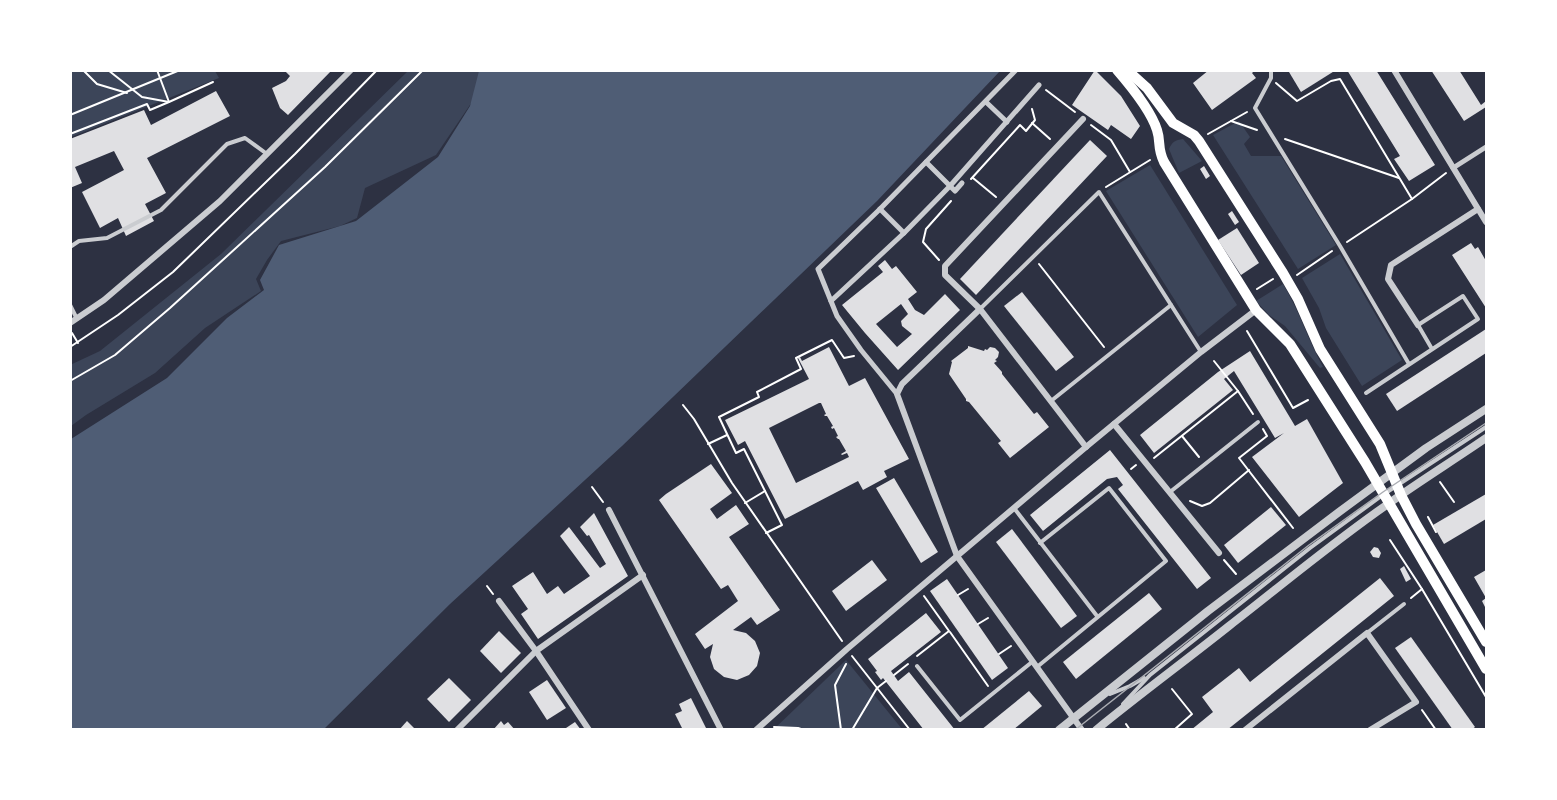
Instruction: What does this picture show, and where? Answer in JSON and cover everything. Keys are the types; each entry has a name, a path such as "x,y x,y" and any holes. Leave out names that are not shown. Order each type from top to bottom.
{"main road":[{"path":"1117,70 1133,89 1155,124 1158,131 1158,148 1164,162 1246,295 1256,310 1290,344 1379,483 1393,494 1416,524 1486,642"},
{"path":"1127,70 1147,88 1168,118 1180,128 1194,135 1199,141 1283,273 1298,299 1320,349 1380,444 1392,473 1393,494 1405,530 1486,669"},
{"path":"1158,140 1170,129 1180,128"}],"street":[{"path":"70,323 104,300 220,201 351,70"},
{"path":"1016,70 818,269 837,316 897,394 957,556 1082,729"},
{"path":"1394,70 1486,222"},
{"path":"831,301 904,234 950,186 1039,85"},
{"path":"986,102 1007,122"},
{"path":"1083,119 945,266 945,274 980,309 1086,447"},
{"path":"1453,168 1486,147"},
{"path":"926,162 955,191 963,183"},
{"path":"880,209 904,234"},
{"path":"1418,325 1389,279 1391,265 1478,209"},
{"path":"897,394 902,384 980,309"},
{"path":"758,728 1086,447 1200,352 1256,310"},
{"path":"1059,729 1208,611 1392,473 1486,409"},
{"path":"1114,424 1219,553"},
{"path":"1096,729 1393,494 1486,438"},
{"path":"609,510 721,729"},
{"path":"457,729 536,651 643,575"},
{"path":"499,601 589,729"},
{"path":"1245,729 1367,633 1416,702 1370,729"}],"lane":[{"path":"1270,70 1271,78 1255,108 1409,364"},
{"path":"70,247 79,241 107,238 161,210 227,144 245,138 268,155"},
{"path":"980,309 1099,192 1200,352"},
{"path":"1366,393 1478,319 1463,296 1418,325 1432,349"},
{"path":"1052,401 1171,304"},
{"path":"70,305 78,319"},
{"path":"1170,492 1258,422"},
{"path":"1111,717 1150,675 1310,548 1393,494 1486,427"},
{"path":"917,666 960,720 1166,561 1109,488 1040,543"},
{"path":"1014,508 1097,616"},
{"path":"1367,633 1404,604"},
{"path":"1096,699 1130,686 1150,675"}],"path":[{"path":"83,70 97,84 127,93"},
{"path":"108,70 142,97 169,102"},
{"path":"157,70 169,102"},
{"path":"70,115 180,70"},
{"path":"70,347 118,315 173,272 295,154 377,70"},
{"path":"70,381 115,355 170,308 325,167 423,70"},
{"path":"1271,78 1297,101 1330,81 1340,79 1412,199"},
{"path":"70,134 147,104 150,110 213,82"},
{"path":"1050,94 1071,109"},
{"path":"1206,134 1255,108"},
{"path":"1231,121 1400,179"},
{"path":"1032,123 1058,146"},
{"path":"1111,140 1130,172"},
{"path":"1099,192 1152,159"},
{"path":"1296,275 1412,199 1453,168"},
{"path":"970,175 1004,204"},
{"path":"1033,257 1109,354"},
{"path":"1246,295 1283,273"},
{"path":"70,331 78,343"},
{"path":"1247,331 1293,408 1308,400"},
{"path":"766,533 782,525 744,449 736,453 719,417 759,397 757,392 801,369 796,358 832,340 844,358 864,354"},
{"path":"1214,361 1239,391 1267,436 1239,458 1293,528"},
{"path":"1156,456 1239,391"},
{"path":"682,405 694,419 745,503 849,652 910,729"},
{"path":"708,444 727,435"},
{"path":"1182,436 1204,464"},
{"path":"1192,502 1202,506 1210,503 1249,470"},
{"path":"1439,480 1454,502"},
{"path":"592,487 609,510"},
{"path":"745,503 765,491"},
{"path":"1390,540 1486,697"},
{"path":"1219,553 1236,574"},
{"path":"958,595 970,588"},
{"path":"1404,604 1422,589"},
{"path":"922,594 993,693"},
{"path":"978,624 990,616"},
{"path":"894,675 949,631"},
{"path":"999,654 1011,646 1006,639"},
{"path":"841,729 835,685 849,652"},
{"path":"852,729 877,688 886,681"},
{"path":"1172,689 1192,714 1174,729"},
{"path":"1416,702 1436,729"},
{"path":"1126,724 1130,729"},
{"path":"758,728 804,729"}],"shaded area":[{"path":"71,71 215,71 219,78 71,137"},
{"path":"408,71 493,71 436,155 365,188 357,218 340,226 281,241 256,279 261,291 205,328 155,373 71,426 70,365 100,351 221,254"},
{"path":"479,71 1000,71 877,201 622,446 450,604 324,729 71,729 71,439 167,378 227,318 264,290 260,280 279,245 356,221 438,157 470,106"},
{"path":"1239,121 1250,137 1244,144 1251,156 1281,156 1336,245 1298,269 1213,135"},
{"path":"1183,139 1202,161 1179,173 1169,149 1174,142"},
{"path":"1150,165 1237,305 1198,337 1106,191"},
{"path":"1340,254 1402,360 1362,386 1326,328 1319,308 1302,278"},
{"path":"1283,284 1323,367 1320,368 1285,326 1269,315 1256,301"},
{"path":"846,660 902,729 773,730"}],"building":[{"path":"284,70 332,70 288,115 280,108 272,88 286,81 290,76"},
{"path":"1095,70 1121,96 1140,126 1131,139 1111,125 1108,130 1072,105"},
{"path":"1209,70 1255,70 1252,73 1256,78 1212,110 1193,83"},
{"path":"1292,70 1336,70 1301,92 1289,72"},
{"path":"1347,70 1376,70 1435,165 1409,181 1394,159 1400,156"},
{"path":"1431,70 1459,70 1481,105 1486,101 1486,107 1464,121"},
{"path":"216,91 230,116 147,158 166,193 145,204 154,221 126,236 118,218 100,228 82,192 124,170 114,151 75,167 82,183 70,188 70,139 144,110 151,125"},
{"path":"1090,140 1107,156 976,295 960,279"},
{"path":"1204,166 1210,176 1206,179 1200,169"},
{"path":"1232,211 1239,222 1235,225 1228,214"},
{"path":"1237,228 1259,263 1241,275 1218,240"},
{"path":"1471,243 1475,249 1478,247 1486,261 1486,308 1452,255"},
{"path":"885,260 892,269 896,266 917,292 908,299 915,310 924,315 945,294 960,310 898,370 842,305 883,272 878,266","holes":["901,304 908,314 901,321 902,326 912,334 897,347 876,324"]},
{"path":"1022,292 1074,357 1056,371 1004,306"},
{"path":"1486,329 1486,353 1397,411 1386,394"},
{"path":"968,346 984,351 990,347 999,352 995,360 997,361 994,363 1034,414 1037,412 1049,427 1010,458 998,443 1001,441 966,401 949,374 951,361"},
{"path":"829,347 849,386 865,378 909,459 884,471 887,477 863,490 858,481 785,519 745,441 738,445 725,420 809,379 798,358 800,357 802,361","holes":["821,403 826,414 824,415 827,416 833,426 832,429 834,428 838,436 836,437 846,451 841,454 847,453 849,457 796,483 769,428"]},
{"path":"1250,351 1295,426 1307,419 1343,483 1299,517 1252,457 1284,433 1275,438 1234,371 1224,379 1233,390 1154,453 1140,435 1218,372"},
{"path":"1110,450 1211,578 1197,589 1118,489 1123,485 1117,477 1107,479 1043,531 1030,515"},
{"path":"711,464 732,493 710,509 717,519 736,505 749,524 729,537 780,610 757,625 751,617 733,630 746,633 755,641 760,653 757,666 749,675 737,680 724,677 714,669 710,657 713,644 705,649 695,634 738,601 728,585 721,589 659,500"},
{"path":"894,478 938,552 921,563 876,488"},
{"path":"1486,494 1486,519 1444,544 1433,525"},
{"path":"1271,507 1286,525 1238,563 1224,545"},
{"path":"594,513 628,576 538,639 521,614 528,609 512,586 533,572 547,594 558,586 564,594 590,576 560,536 569,527 600,568 606,564 589,535 587,536 580,527"},
{"path":"1012,529 1077,616 1061,628 996,542"},
{"path":"1374,547 1378,548 1381,553 1379,558 1373,557 1370,552"},
{"path":"872,560 887,580 846,611 832,591"},
{"path":"1404,566 1411,579 1406,582 1400,569"},
{"path":"1486,570 1486,598 1474,577"},
{"path":"1380,578 1394,596 1227,730 1191,730 1213,712 1202,697 1239,668 1250,682"},
{"path":"947,579 1008,668 992,680 930,591"},
{"path":"1149,593 1162,609 1076,679 1063,662"},
{"path":"926,613 941,632 891,671 898,681 909,672 955,730 924,730 883,678 881,680 868,659"},
{"path":"499,631 521,653 501,673 480,651"},
{"path":"1411,637 1475,727 1471,730 1453,730 1395,648"},
{"path":"449,678 471,700 449,722 427,699"},
{"path":"547,680 566,708 547,720 529,692"},
{"path":"1029,691 1042,706 1013,730 981,730"},
{"path":"691,698 707,730 683,730 675,714 682,711 679,704"},
{"path":"407,721 416,730 399,730"},
{"path":"501,721 504,725 508,722 515,730 493,730"},
{"path":"575,722 581,730 563,730"}],"tram line":[{"path":"1075,730 1309,545 1486,423"}]}
